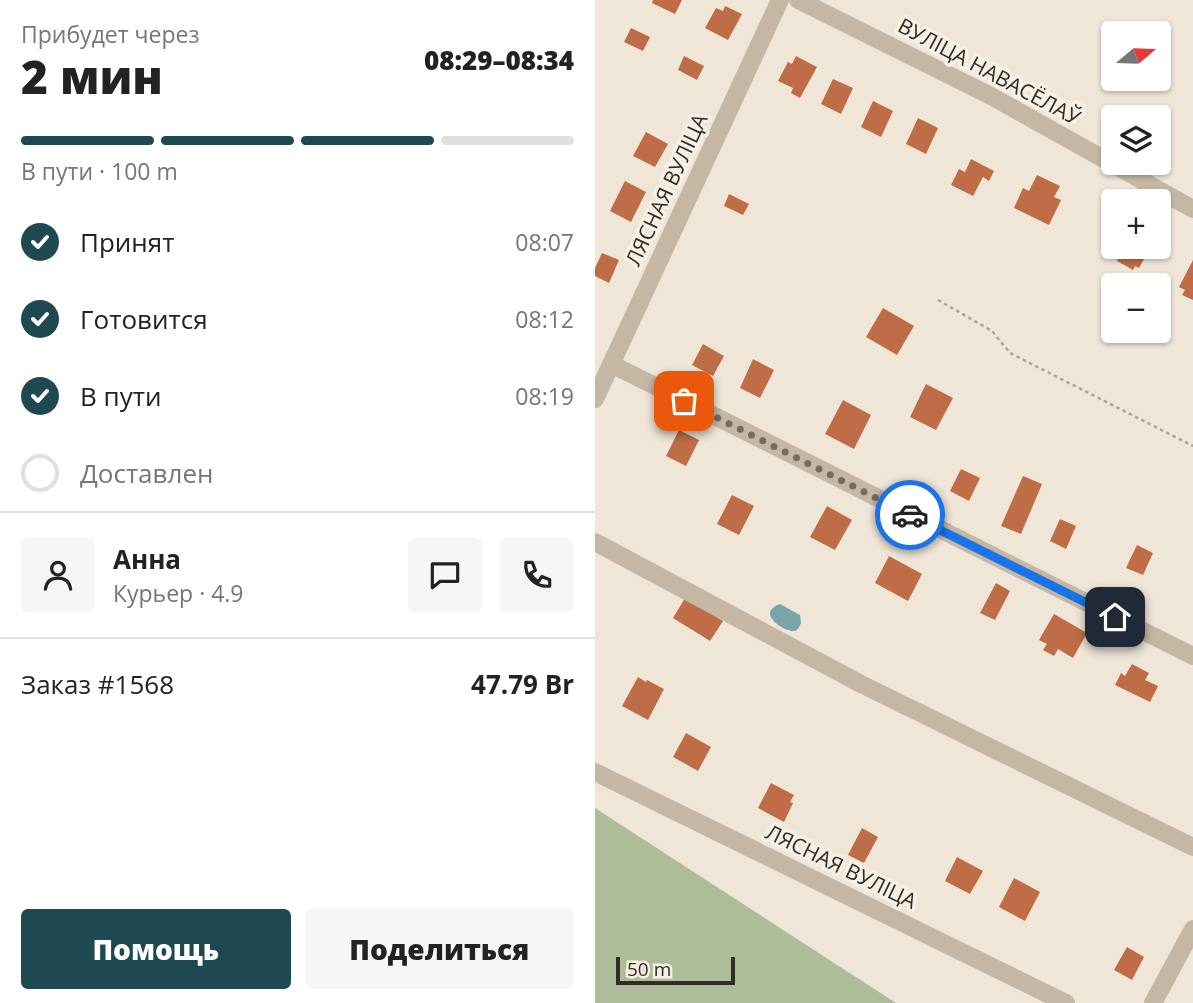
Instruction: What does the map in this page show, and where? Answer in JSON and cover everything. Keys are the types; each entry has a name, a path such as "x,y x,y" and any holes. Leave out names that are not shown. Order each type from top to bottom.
{"street":[{"name":"ЛЯСНАЯ ВУЛІЦА","path":"595,399 780,0"},
{"name":"ВУЛІЦА НАВАСЁЛАЎ","path":"798,0 991,96 1193,209"},
{"path":"611,364 1193,656"},
{"path":"595,542 861,684 1193,847"},
{"name":"ЛЯСНАЯ ВУЛІЦА","path":"595,772 1066,1003"},
{"path":"1153,1003 1193,929"}],"path":[{"path":"938,300 992,331 1010,353 1193,446"}],"green space":[{"path":"595,808 896,1003 595,1003"}],"water":[{"path":"780,604 800,615 801,623 797,630 784,628 771,617 770,612"}],"building":[{"path":"653,0 682,0 675,14 652,3"},
{"path":"725,6 742,14 728,40 705,28 716,8 723,11"},
{"path":"631,28 650,37 643,51 624,42"},
{"path":"684,56 704,66 697,80 678,70"},
{"path":"796,56 817,67 800,98 791,93 793,88 778,81 788,62 792,64"},
{"path":"833,79 853,88 841,114 821,104"},
{"path":"873,101 893,111 881,137 861,127"},
{"path":"918,118 938,128 926,154 906,144"},
{"path":"646,132 668,144 655,167 633,156"},
{"path":"971,159 994,171 989,181 983,177 973,196 951,185 959,169 965,172"},
{"path":"1037,175 1060,186 1054,197 1061,200 1049,225 1014,208 1023,188 1029,191"},
{"path":"625,181 646,192 631,222 610,211"},
{"path":"729,194 749,204 743,215 724,206"},
{"path":"602,253 619,260 609,283 595,276 595,268"},
{"path":"1144,259 1139,268 1135,266 1133,270 1117,261"},
{"path":"1193,260 1193,300 1182,295 1185,290 1179,287"},
{"path":"883,308 914,326 897,355 866,337"},
{"path":"703,344 724,356 713,376 692,365"},
{"path":"753,359 774,370 760,398 740,388"},
{"path":"926,384 953,398 936,430 910,417"},
{"path":"843,400 871,415 854,449 825,434"},
{"path":"679,430 699,440 686,466 666,456"},
{"path":"961,469 980,478 969,501 950,491"},
{"path":"1023,476 1042,484 1021,534 1001,526"},
{"path":"732,495 754,506 739,535 717,524"},
{"path":"827,506 852,520 835,550 810,537"},
{"path":"1060,519 1076,526 1066,549 1050,541"},
{"path":"1137,545 1153,553 1143,575 1126,568"},
{"path":"889,556 922,574 908,601 875,583"},
{"path":"996,583 1010,591 995,620 980,613"},
{"path":"685,598 723,621 710,641 673,618"},
{"path":"1054,614 1087,633 1073,658 1058,649 1054,656 1043,650 1047,644 1039,640"},
{"path":"1132,664 1149,673 1145,680 1158,686 1150,702 1115,685 1121,673 1125,676"},
{"path":"638,677 664,689 648,720 622,706"},
{"path":"686,733 711,747 698,771 673,757"},
{"path":"771,783 794,795 784,822 758,808"},
{"path":"862,828 878,837 864,863 848,855"},
{"path":"957,857 983,871 970,894 945,881"},
{"path":"1014,878 1040,892 1025,921 999,907"},
{"path":"1127,947 1144,957 1132,980 1114,970"}],"way so far":[{"path":"684,401 910,515"}],"route":[{"path":"910,515 1115,617"}]}
